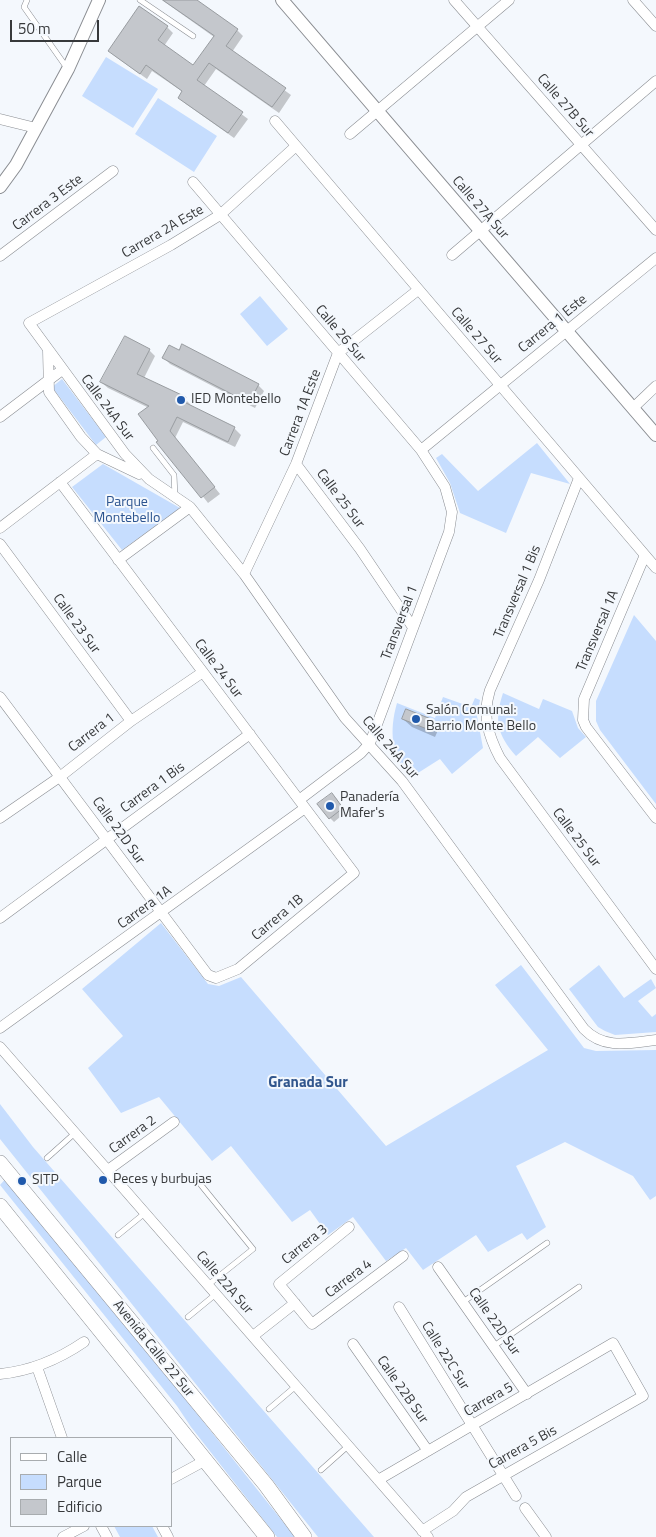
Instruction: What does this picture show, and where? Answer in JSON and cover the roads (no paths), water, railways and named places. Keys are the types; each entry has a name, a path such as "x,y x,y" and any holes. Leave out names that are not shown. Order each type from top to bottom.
{"main road":[{"name":"Avenida Calle 22 Sur","path":"0,1164 266,1485 304,1537"},
{"name":"Avenida Calle 22 Sur","path":"0,1206 267,1537"}],"street":[{"path":"0,187 16,164 68,69 99,0"},
{"name":"Calle 27A Sur","path":"282,0 656,434"},
{"name":"Calle 27B Sur","path":"454,0 656,230"},
{"path":"350,134 509,0"},
{"path":"633,0 656,26"},
{"path":"452,254 656,81"},
{"path":"0,119 36,128"},
{"name":"Calle 27 Sur","path":"275,121 656,568"},
{"name":"Carrera 2A Este","path":"29,323 171,245 220,215 296,146"},
{"name":"Carrera 3 Este","path":"0,256 113,171"},
{"name":"Calle 26 Sur","path":"193,182 421,450 445,487 452,512"},
{"name":"Carrera 1 Este","path":"421,450 656,258"},
{"path":"338,354 418,290"},
{"name":"Calle 24A Sur","path":"29,323 117,445 149,478 190,508 244,574 345,718 370,743 402,781 584,1029 592,1037 603,1042 619,1044 656,1040"},
{"name":"Calle 24A Sur","path":"48,350 47,381 49,392 85,442 98,454 149,478"},
{"name":"Carrera 1A Este","path":"244,574 296,464 338,354"},
{"path":"0,417 62,370"},
{"path":"633,408 656,386"},
{"path":"0,528 98,454"},
{"name":"Calle 25 Sur","path":"296,464 376,570 412,626"},
{"name":"Transversal 1 Bis","path":"485,718 485,708 490,690 539,580 578,478"},
{"name":"Calle 24 Sur","path":"60,482 354,873"},
{"path":"118,560 190,508"},
{"name":"Transversal 1","path":"370,743 412,626 446,545 452,512"},
{"name":"Calle 23 Sur","path":"0,544 130,721"},
{"name":"Transversal 1A","path":"645,555 584,698 583,720 595,740 656,818"},
{"name":"Carrera 1","path":"0,818 61,776 130,721 203,672"},
{"name":"Calle 22D Sur","path":"1,702 61,776 208,975 216,978"},
{"name":"Calle 25 Sur","path":"485,718 500,758 656,969"},
{"name":"Carrera 1 Bis","path":"0,918 250,734"},
{"name":"Carrera 1A","path":"0,1028 161,913 302,804 370,743"},
{"name":"Carrera 1B","path":"216,978 238,969 354,873"},
{"name":"Calle 22A Sur","path":"0,1047 425,1534"},
{"name":"Carrera 2","path":"108,1170 174,1122"},
{"name":"Carrera 3","path":"295,1303 278,1284 349,1228"},
{"name":"Carrera 4","path":"295,1303 312,1324 403,1256"},
{"name":"Calle 22D Sur","path":"438,1267 528,1394"},
{"path":"253,1336 295,1303"},
{"name":"Calle 22C Sur","path":"399,1306 516,1496"},
{"path":"0,1374 37,1367 84,1342"},
{"name":"Carrera 5","path":"378,1480 613,1343 643,1396"},
{"name":"Calle 22B Sur","path":"353,1344 428,1451"},
{"path":"37,1367 62,1437"},
{"name":"Carrera 5 Bis","path":"425,1534 454,1511 466,1497 503,1474 643,1396"},
{"path":"172,1478 206,1460"},
{"path":"525,1508 546,1537"},
{"path":"63,1537 82,1527"}],"lane":[{"path":"27,0 24,7 68,69"},
{"path":"140,0 193,36"},
{"path":"153,448 174,475 175,497"},
{"path":"47,1158 76,1133"},
{"path":"201,1185 253,1249 208,1285"},
{"path":"118,1235 145,1212"},
{"path":"463,1302 547,1243"},
{"path":"494,1346 579,1287"},
{"path":"188,1317 216,1294"},
{"path":"269,1409 296,1386"},
{"path":"321,1470 348,1446"}],"place":[{"name":"IED Montebello","path":"181,400"},
{"name":"Salón Comunal: Barrio Monte Bello","path":"416,719"},
{"name":"Panadería Mafer's","path":"330,806"},
{"name":"Peces y burbujas","path":"103,1180"},
{"name":"SITP","path":"22,1181"}],"district":[{"name":"Granada Sur","path":"308,1083"}],"park label":[{"name":"Parque Montebello","path":"127,512"}]}
